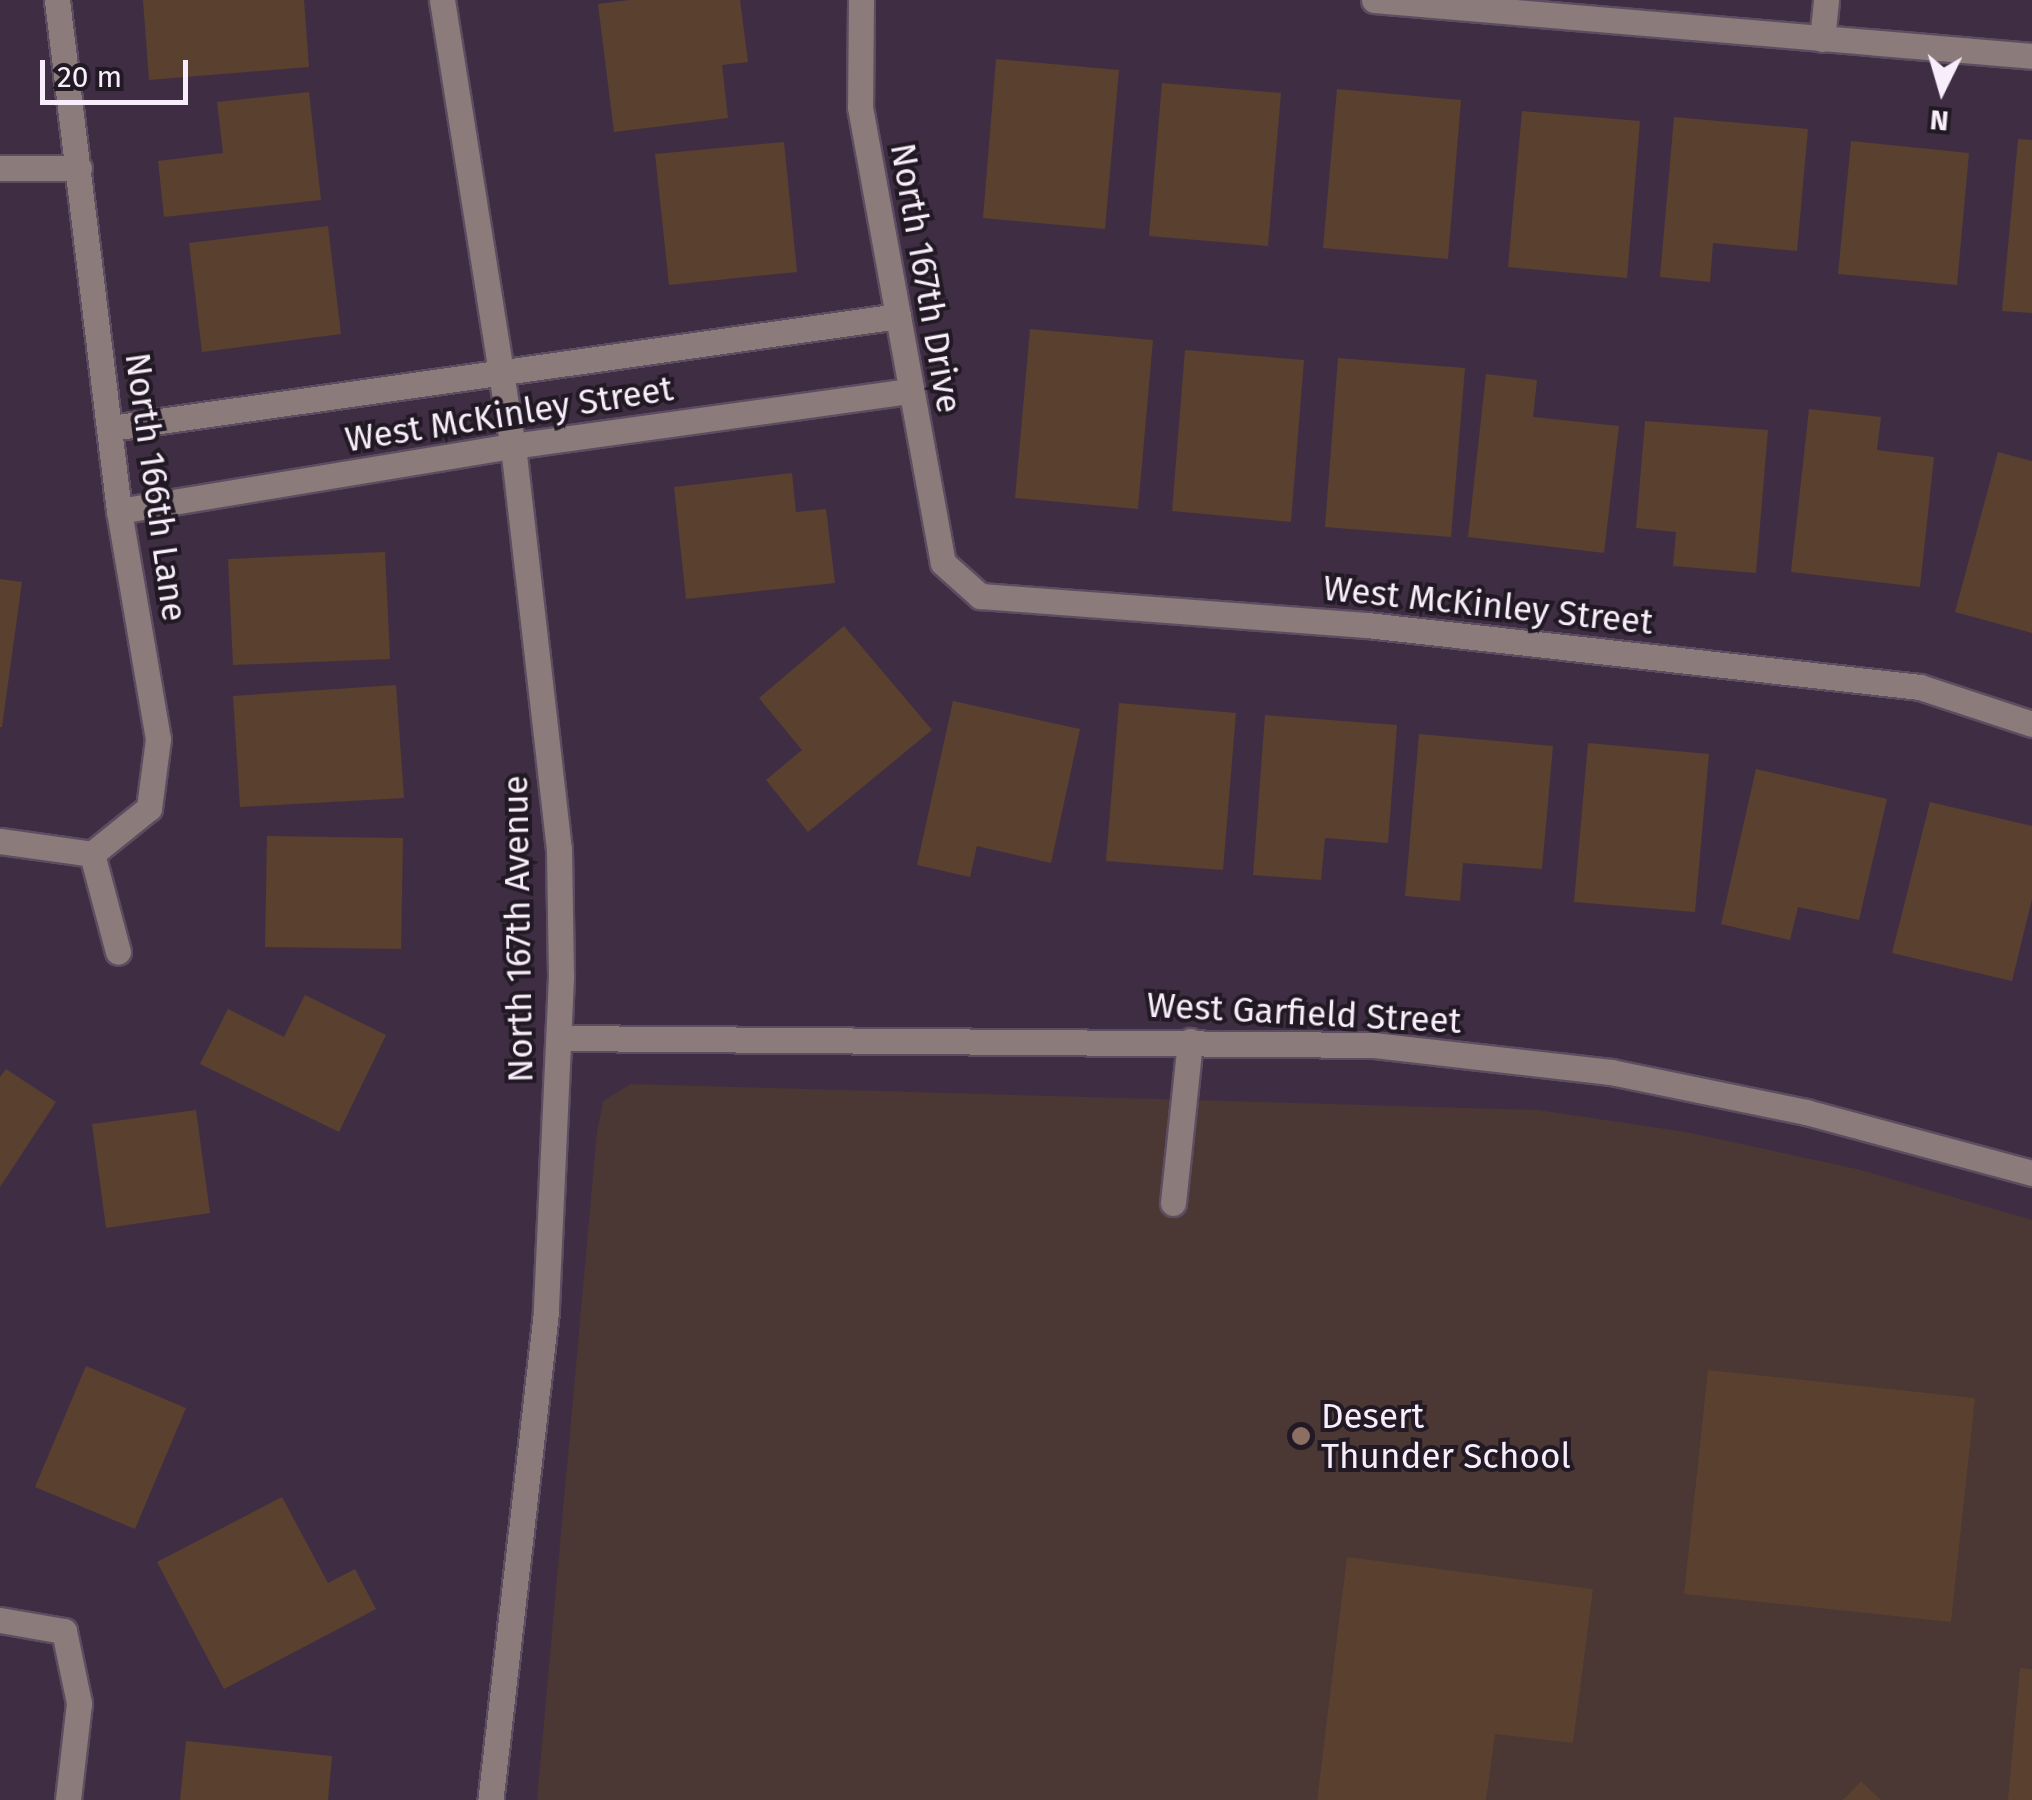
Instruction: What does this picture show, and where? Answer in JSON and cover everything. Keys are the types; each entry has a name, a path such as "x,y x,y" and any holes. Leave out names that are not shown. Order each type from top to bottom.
{"street":[{"name":"North 166th Lane","path":"56,0 119,511 158,738 150,808 92,854"},
{"name":"North 167th Avenue","path":"442,0 513,446 559,849 559,1038 546,1312 490,1800"},
{"path":"1374,0 2032,56"},
{"path":"1822,39 1826,0"},
{"name":"North 167th Drive","path":"860,1 860,107 944,564"},
{"path":"0,168 79,168"},
{"name":"West McKinley Street","path":"111,428 501,376 898,316"},
{"name":"West McKinley Street","path":"119,511 513,446 910,391"},
{"name":"West McKinley Street","path":"944,564 980,596 1367,625 1920,687 2032,724"},
{"path":"0,840 92,854 118,952"},
{"name":"West Garfield Street","path":"559,1038 1190,1040 1374,1045 1611,1072 1806,1112 2032,1173"},
{"path":"1173,1203 1190,1040"},
{"path":"0,1620 64,1630 79,1703 68,1800"}],"shaded area":[{"name":"Desert Thunder School","path":"631,1084 1538,1110 1686,1132 1857,1169 2032,1220 2032,1800 537,1800 597,1132 603,1101"}],"building":[{"path":"143,0 304,0 309,67 149,80"},
{"path":"630,0 740,0 748,62 722,65 728,118 614,132 598,4"},
{"path":"996,59 1119,70 1105,229 983,218"},
{"path":"1162,83 1281,93 1268,246 1149,236"},
{"path":"1337,89 1461,100 1448,259 1323,248"},
{"path":"309,92 321,200 164,217 158,161 223,153 217,102"},
{"path":"1522,111 1640,121 1627,278 1508,267"},
{"path":"1674,117 1808,129 1797,251 1713,243 1710,282 1660,277"},
{"path":"2018,139 2032,140 2032,313 2002,311"},
{"path":"1851,141 1969,153 1957,285 1838,274"},
{"path":"784,142 797,272 669,285 655,154"},
{"path":"328,226 341,334 202,352 189,243"},
{"path":"1030,329 1153,340 1138,509 1015,498"},
{"path":"1185,350 1304,360 1291,522 1172,511"},
{"path":"1338,358 1465,368 1451,537 1325,527"},
{"path":"1486,374 1537,380 1533,417 1619,426 1604,553 1468,537"},
{"path":"1809,409 1881,417 1877,450 1934,457 1920,587 1791,572"},
{"path":"1645,421 1768,430 1756,573 1673,566 1676,532 1636,528"},
{"path":"1998,452 2032,461 2032,633 1955,612"},
{"path":"792,473 796,512 826,509 835,583 686,599 674,487"},
{"path":"385,552 390,659 233,665 228,559"},
{"path":"0,579 22,582 2,727 0,727"},
{"path":"844,626 932,730 808,832 766,780 802,750 759,698"},
{"path":"396,685 404,798 240,807 233,696"},
{"path":"953,701 1080,729 1051,863 977,846 970,877 917,865"},
{"path":"1119,703 1236,713 1223,870 1106,861"},
{"path":"1265,715 1397,725 1388,843 1325,838 1321,880 1253,875"},
{"path":"1419,734 1553,746 1542,869 1463,863 1460,901 1405,896"},
{"path":"1588,743 1709,754 1695,912 1574,902"},
{"path":"1756,769 1887,799 1859,920 1798,907 1790,940 1721,924"},
{"path":"1930,802 2032,826 2032,899 2012,981 1892,953"},
{"path":"267,836 403,838 401,949 265,947"},
{"path":"305,995 386,1035 339,1132 200,1064 228,1009 284,1037"},
{"path":"6,1069 56,1102 0,1187 0,1077"},
{"path":"196,1110 210,1213 106,1228 92,1124"},
{"path":"86,1366 186,1408 135,1529 35,1487"},
{"path":"1708,1370 1975,1398 1951,1622 1684,1594"},
{"path":"282,1497 328,1583 355,1569 376,1609 224,1689 157,1562"},
{"path":"1347,1557 1593,1589 1573,1743 1495,1734 1486,1800 1317,1800"},
{"path":"2020,1668 2032,1669 2032,1800 2008,1800"},
{"path":"186,1741 332,1756 328,1800 180,1800"},
{"path":"1861,1781 1881,1800 1843,1800"}],"place":[{"name":"Desert Thunder School","path":"1301,1436"}]}
